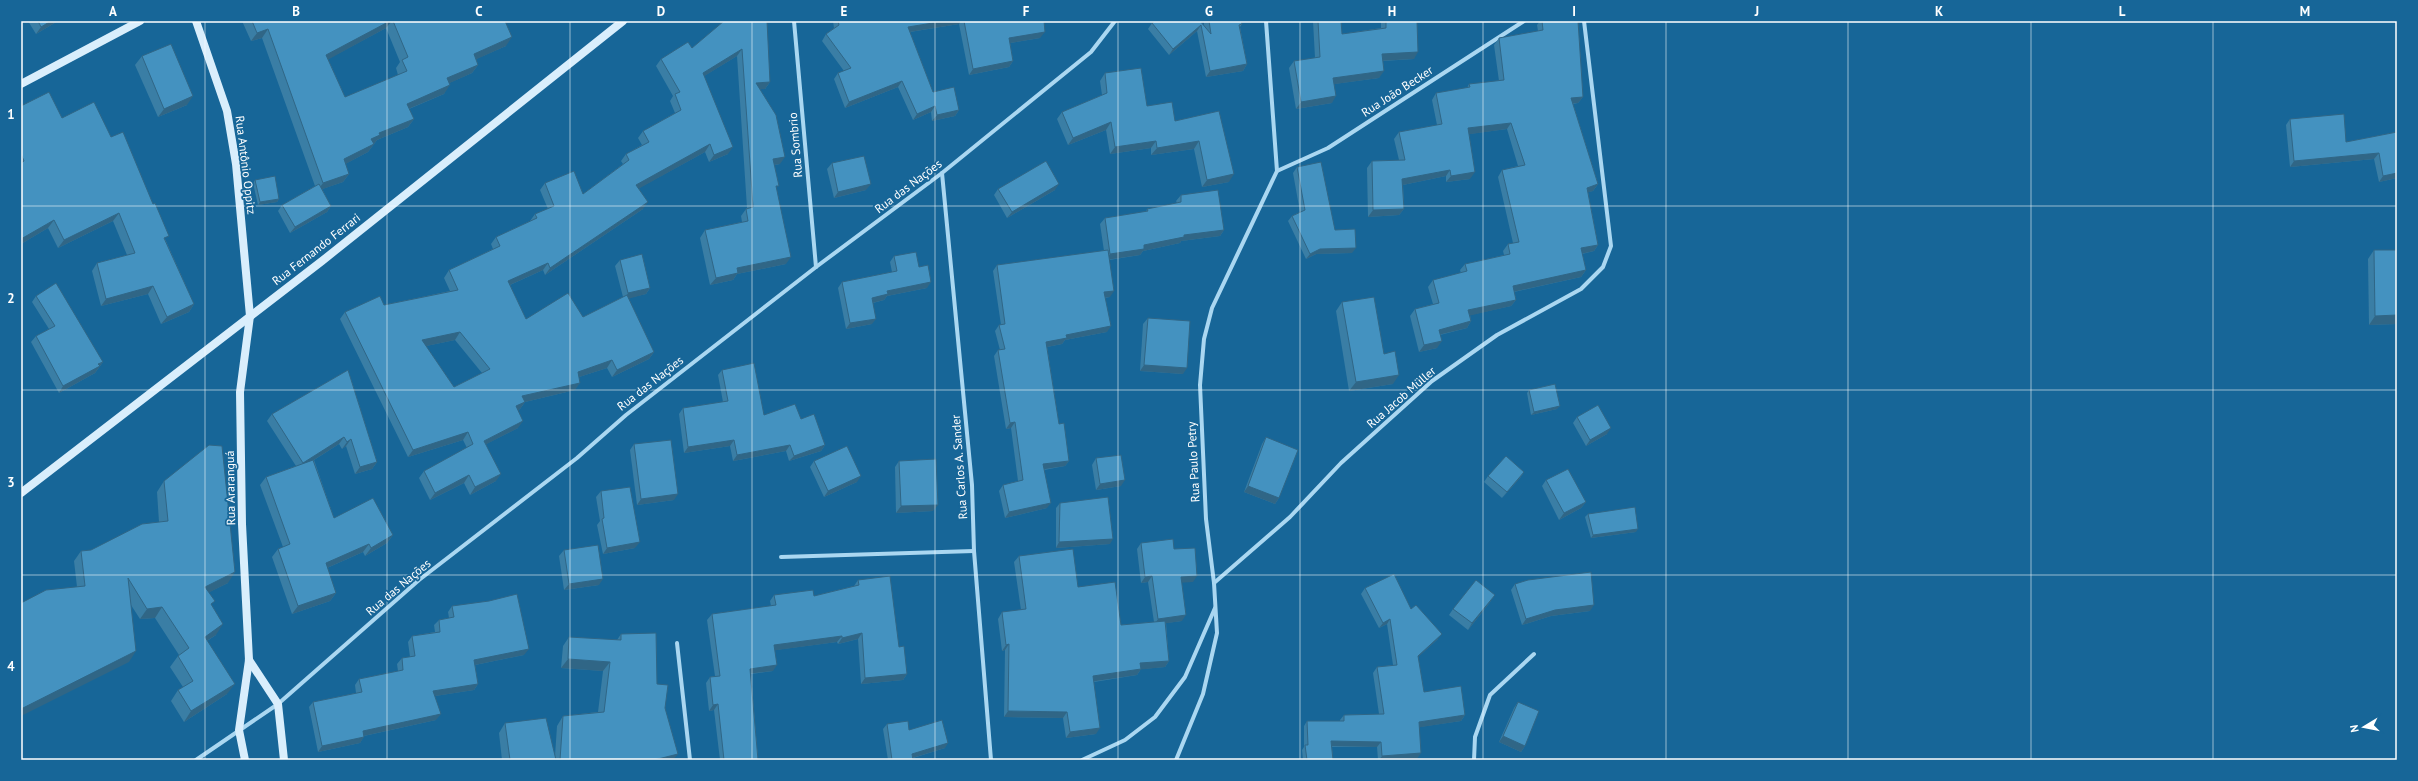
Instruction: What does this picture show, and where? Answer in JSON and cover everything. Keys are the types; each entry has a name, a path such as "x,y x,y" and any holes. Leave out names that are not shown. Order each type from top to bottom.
{"main road":[{"path":"21,84 140,21"},
{"name":"Rua Antônio Oppitz","path":"196,21 226,110 236,164 250,316"},
{"name":"Rua Fernando Ferrari","path":"21,493 250,316 623,21"},
{"name":"Rua Araranguá","path":"245,760 239,730 249,660 242,524 240,392 250,316"},
{"path":"249,660 278,704 284,760"}],"street":[{"name":"Rua Sombrio","path":"794,21 816,267"},
{"name":"Rua das Nações","path":"196,760 278,704 419,580 577,458 626,415 816,267 942,173 1091,52 1115,21"},
{"path":"1266,21 1277,171"},
{"name":"Rua João Becker","path":"1277,171 1328,148 1524,21"},
{"name":"Rua Jacob Müller","path":"1214,583 1290,518 1341,462 1432,381 1497,335 1581,289 1603,267 1611,246 1584,21"},
{"name":"Rua Paulo Petry","path":"1176,760 1203,694 1217,633 1214,583 1206,519 1200,385 1204,340 1212,308 1277,171"},
{"name":"Rua Carlos A. Sander","path":"942,173 972,484 974,551 990,760"},
{"path":"781,557 974,551"},
{"path":"1082,760 1125,740 1155,717 1185,677 1216,606"},
{"path":"678,643 690,760"},
{"path":"1474,760 1475,737 1490,694 1534,654"}],"building":[{"path":"38,21 51,21 41,27"},
{"path":"252,21 390,21 326,55 345,97 407,71 402,60 408,57 393,21 505,21 512,37 474,54 478,65 447,78 450,85 407,104 414,119 379,133 380,135 371,139 374,144 344,159 349,174 323,183 268,29 257,33"},
{"path":"724,21 767,21 770,82 756,83 776,115 785,157 773,159 779,186 776,186 791,257 737,268 738,273 716,278 705,230 748,221 746,209 753,207 742,49 703,73 733,147 714,155 710,144 636,185 648,202 550,268 548,263 508,281 526,319 568,293 583,317 627,295 654,352 617,370 612,360 578,372 580,383 522,396 525,402 516,406 523,421 484,441 501,474 475,487 469,475 435,493 424,471 473,444 468,432 413,450 345,312 380,296 384,305 458,290 449,270 500,246 496,237 537,218 535,214 554,206 545,183 574,171 583,194 629,160 626,154 649,142 643,131 681,110 675,94 680,92 661,59 688,42 692,48","holes":["460,332 490,369 454,387 422,340"]},
{"path":"838,21 945,21 908,27 933,92 954,87 959,110 937,115 935,106 917,114 902,81 849,102 838,73 851,68 826,34 839,25"},
{"path":"964,21 1044,21 1045,32 1009,38 1013,61 973,69"},
{"path":"1155,21 1200,21 1211,34 1209,21 1241,21 1242,24 1239,25 1247,64 1210,71 1201,25 1173,49 1152,23"},
{"path":"1318,21 1341,21 1342,34 1386,28 1386,21 1417,21 1418,52 1382,54 1384,71 1333,78 1336,96 1301,102 1294,61 1320,57"},
{"path":"1542,21 1578,21 1583,97 1571,98 1598,184 1587,188 1598,245 1581,248 1586,270 1513,286 1516,300 1468,310 1471,321 1439,330 1442,341 1424,345 1415,309 1439,303 1433,280 1467,271 1465,264 1510,254 1508,244 1519,242 1502,170 1525,165 1511,123 1468,128 1475,172 1451,176 1450,170 1402,179 1404,209 1373,210 1372,161 1405,160 1399,132 1442,124 1436,93 1470,87 1469,84 1504,80 1499,38 1543,30"},
{"path":"171,44 193,96 164,109 142,56"},
{"path":"1141,68 1147,106 1172,102 1175,121 1219,111 1234,174 1207,180 1199,141 1157,148 1156,141 1115,147 1111,122 1073,138 1062,112 1107,93 1105,73"},
{"path":"49,92 62,118 94,102 111,137 123,132 153,204 155,203 169,236 164,238 194,304 167,317 153,286 106,299 97,263 135,253 119,213 64,240 54,220 21,239 21,163 24,161 21,154 21,106"},
{"path":"2344,114 2346,142 2397,132 2397,173 2383,176 2379,153 2294,161 2290,119"},
{"path":"864,156 871,184 838,192 832,163"},
{"path":"1046,161 1059,184 1012,212 998,189"},
{"path":"1321,162 1335,230 1355,229 1356,248 1320,249 1310,254 1292,216 1305,210 1297,167"},
{"path":"275,176 279,199 260,202 255,180"},
{"path":"319,184 331,206 295,227 282,205"},
{"path":"1218,190 1224,230 1184,235 1184,237 1144,245 1144,249 1110,254 1105,218 1148,211 1147,209 1181,202 1181,195"},
{"path":"1108,250 1114,291 1104,292 1111,326 1066,335 1067,338 1046,342 1059,424 1064,423 1069,461 1043,464 1051,503 1009,512 1003,485 1023,480 1015,422 1010,423 998,350 1005,349 999,325 1005,324 997,265"},
{"path":"2374,250 2397,250 2397,315 2375,316"},
{"path":"916,252 919,267 928,265 931,282 887,291 888,294 872,298 876,319 850,323 842,282 897,271 894,256"},
{"path":"642,254 650,288 628,293 620,260"},
{"path":"56,283 103,362 98,364 100,366 63,386 36,336 55,326 36,296"},
{"path":"1374,297 1384,354 1395,351 1399,375 1356,382 1342,302"},
{"path":"1148,318 1190,321 1187,368 1144,365"},
{"path":"754,363 764,415 795,404 801,419 814,414 825,445 794,456 790,445 737,455 734,440 688,447 683,408 728,401 722,370"},
{"path":"348,370 377,462 360,467 351,439 347,442 344,437 303,463 272,414"},
{"path":"1555,384 1560,406 1534,412 1529,390"},
{"path":"1598,405 1611,428 1590,440 1577,417"},
{"path":"1266,437 1298,450 1279,498 1248,486"},
{"path":"671,440 678,494 641,499 634,444"},
{"path":"209,445 222,446 235,572 205,587 215,601 211,604 223,624 205,637 235,684 191,711 178,690 193,681 178,656 189,648 162,607 147,609 128,578 136,651 21,709 21,603 46,590 85,586 81,551 91,550 142,524 168,521 164,481"},
{"path":"847,446 861,476 828,491 814,461"},
{"path":"1121,455 1125,480 1100,484 1096,458"},
{"path":"1506,456 1524,472 1507,492 1488,476"},
{"path":"936,459 938,505 901,506 899,461"},
{"path":"313,460 334,518 373,498 393,535 371,548 369,544 326,563 336,593 298,606 278,549 290,544 266,477"},
{"path":"1568,469 1586,502 1564,513 1546,480"},
{"path":"630,487 640,542 607,548 602,519 604,518 601,491"},
{"path":"1108,497 1113,539 1059,542 1060,503"},
{"path":"1635,507 1638,529 1593,535 1588,514"},
{"path":"1173,539 1174,549 1195,548 1197,576 1181,577 1186,615 1158,619 1152,576 1145,577 1141,543"},
{"path":"598,545 603,579 569,584 564,550"},
{"path":"1073,549 1078,587 1115,582 1121,625 1165,621 1169,661 1140,663 1141,669 1093,676 1100,728 1070,732 1067,712 1008,711 1009,644 1006,645 1002,612 1026,609 1019,556"},
{"path":"1591,572 1594,605 1555,610 1526,619 1515,584 1528,580"},
{"path":"1394,574 1411,609 1416,605 1442,634 1418,656 1424,692 1461,686 1465,715 1419,722 1421,753 1382,756 1381,742 1331,741 1333,760 1307,760 1305,745 1308,745 1307,721 1344,721 1344,715 1384,714 1377,667 1397,665 1390,619 1383,623 1365,588"},
{"path":"890,576 899,647 904,646 907,674 865,678 862,633 842,638 842,636 774,645 777,665 750,669 758,760 724,760 718,704 713,705 710,677 720,676 712,614 776,605 774,595 813,590 814,596 859,585 858,580"},
{"path":"1476,580 1495,595 1472,623 1453,609"},
{"path":"517,594 529,649 474,660 478,684 433,691 441,714 363,731 364,737 322,746 313,702 362,692 359,679 403,670 402,658 415,656 412,636 440,632 439,620 454,617 452,606 489,601"},
{"path":"656,633 657,684 668,685 665,708 678,754 654,760 560,760 563,716 604,712 610,662 568,659 569,637 621,640 621,634"},
{"path":"1518,702 1539,711 1525,746 1503,736"},
{"path":"546,718 556,760 510,760 505,723"},
{"path":"942,720 948,743 912,754 913,760 892,760 887,724 908,721 909,730"}]}
